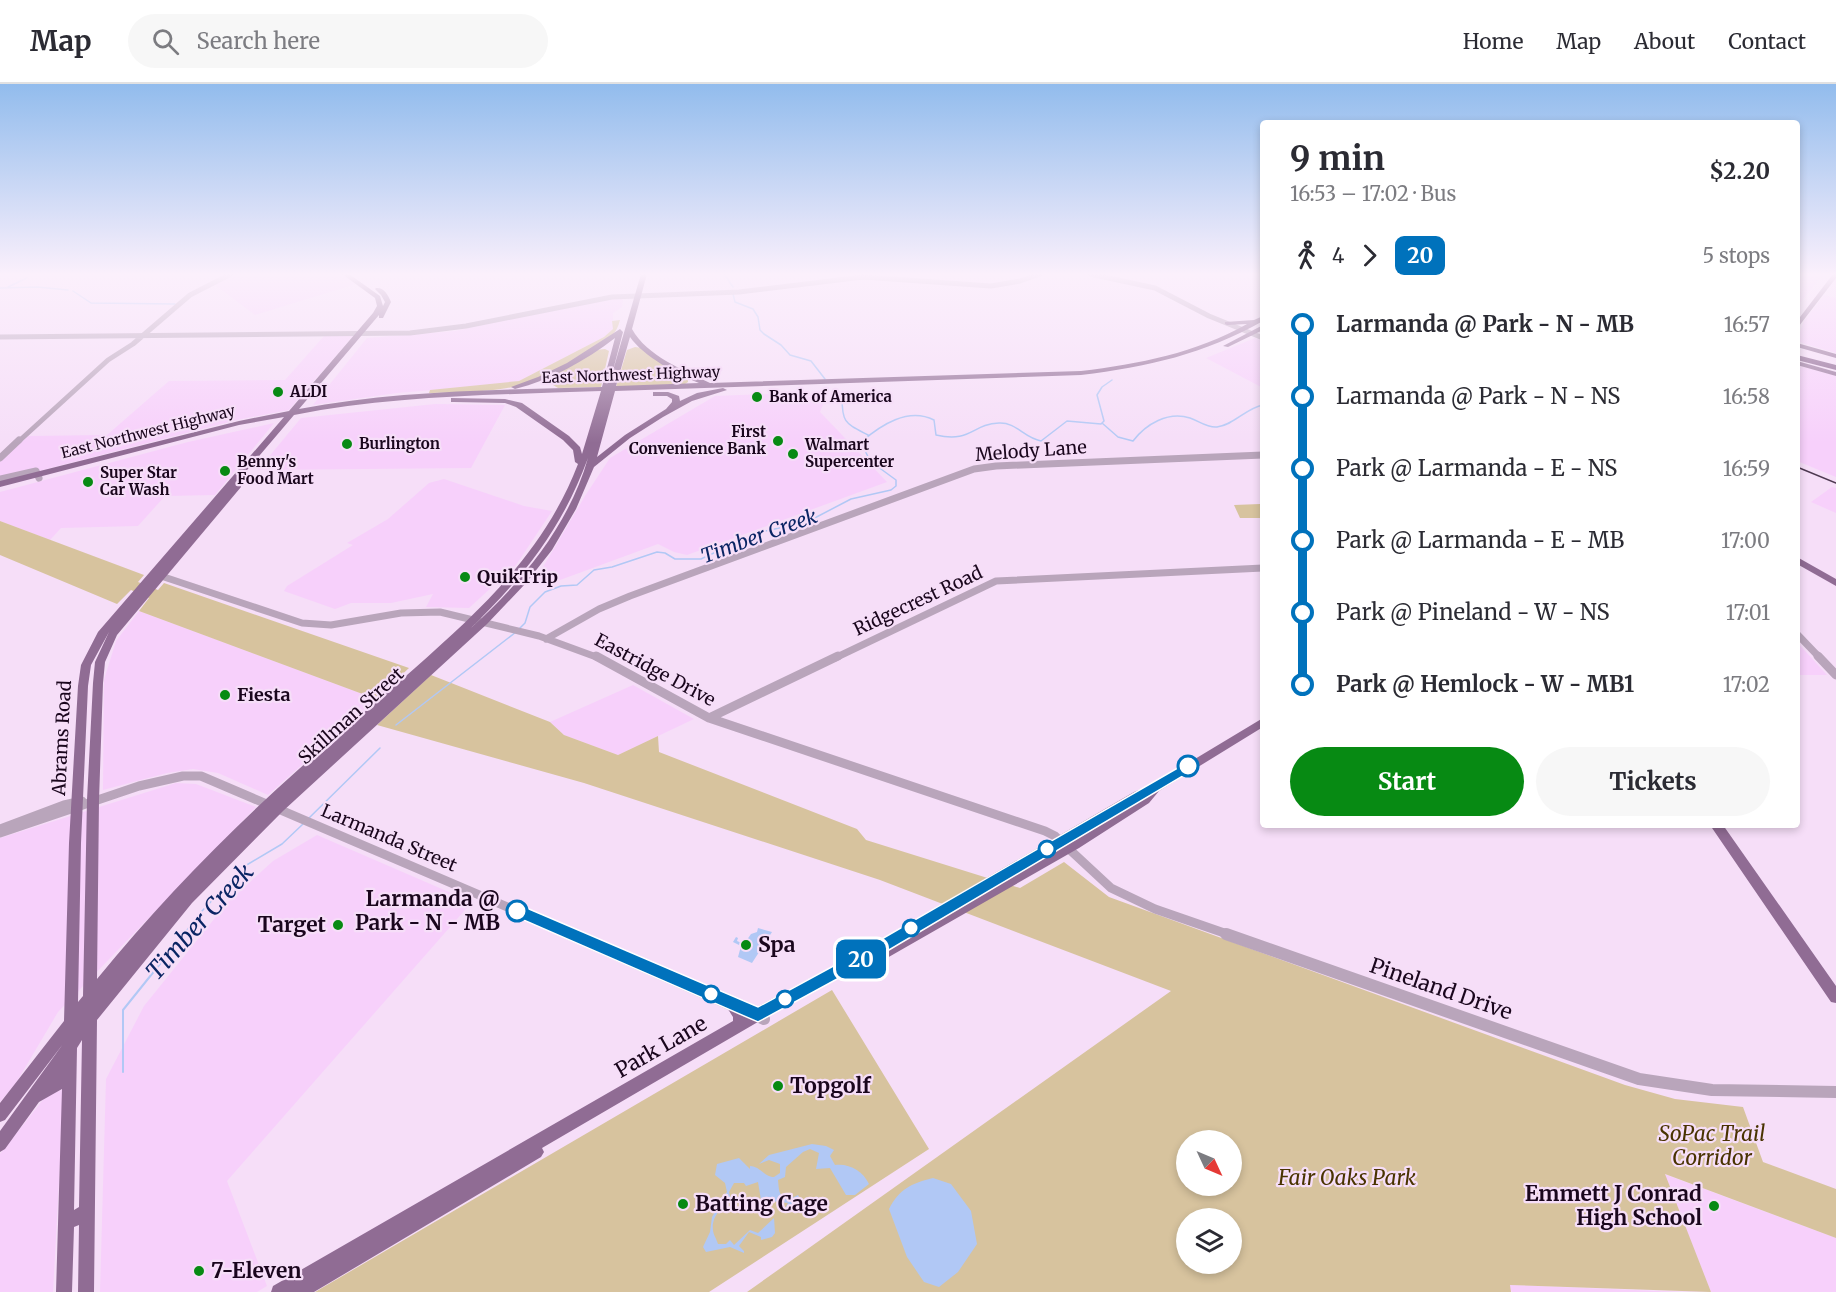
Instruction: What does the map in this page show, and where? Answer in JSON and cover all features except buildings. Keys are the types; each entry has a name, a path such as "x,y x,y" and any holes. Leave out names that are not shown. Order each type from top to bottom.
{"highway":[{"path":"1800,351 1836,365"},
{"path":"1800,351 1836,365"}],"main road":[{"name":"Abrams Road","path":"294,415 302,410 365,330"},
{"path":"443,394 518,387 554,371 622,330"},
{"name":"Skillman Street","path":"0,1115 90,998 200,870 484,622 523,580 572,509 589,470 595,436 624,330"},
{"path":"625,330 635,340 689,377 718,385"},
{"path":"1231,336 1234,330"},
{"name":"East Northwest Highway","path":"0,486 137,450 294,415 443,394 1046,375 1130,367 1202,352 1242,330"},
{"name":"East Northwest Highway","path":"302,410 422,397 436,399 1013,380 1121,373 1160,366 1254,333 1256,330"},
{"name":"Abrams Road","path":"253,461 362,335"},
{"path":"594,349 606,347 619,351 634,345 646,348"},
{"path":"1800,350 1809,348 1836,356"},
{"path":"1800,364 1836,374"},
{"path":"554,371 545,377 544,382 551,388 562,391"},
{"path":"1013,380 1046,375"},
{"path":"679,387 688,383 689,377"},
{"path":"787,387 811,382"},
{"path":"589,470 606,451 680,405 699,395 726,389"},
{"path":"566,438 580,440 595,436 605,444 619,440 674,407 677,401 668,394 635,392"},
{"path":"526,408 525,401 543,395"},
{"path":"436,399 505,401 526,408 566,438 578,452 579,470"},
{"name":"East Northwest Highway","path":"137,450 285,419 294,415"},
{"name":"Abrams Road","path":"86,1292 90,998 94,897 93,800 98,670 110,639 128,612 285,419"},
{"name":"Skillman Street","path":"542,550 567,501 595,436"},
{"path":"1800,556 1836,576"},
{"path":"1800,562 1836,583"},
{"name":"Abrams Road","path":"64,1292 83,686 88,659 102,634 128,612"},
{"path":"82,713 97,709"},
{"name":"Park Lane","path":"298,1292 761,1017 1144,800 1159,786 1260,724"},
{"name":"Skillman Street","path":"0,1144 24,1107 90,1018 188,899 274,806"},
{"path":"1718,828 1836,997"},
{"path":"75,903 94,897"},
{"path":"731,1003 740,1015 740,1025"},
{"name":"Park Lane","path":"279,1292 740,1025 761,1017"},
{"path":"24,1107 54,1083 62,1081 69,1085"},
{"path":"65,1223 87,1212"}],"street":[{"path":"0,458 112,357 149,330"},
{"path":"0,337 362,335 426,330"},
{"path":"1248,330 1260,336"},
{"name":"Melody Lane","path":"542,637 630,596 974,470 996,466 1260,455"},
{"path":"0,479 30,470 36,471 38,476"},
{"name":"Ridgecrest Road","path":"709,718 996,581 1260,568"},
{"name":"Eastridge Drive","path":"156,578 302,623 340,625 401,613 440,612 542,637 602,658 709,718 1036,828 1055,836 1064,845"},
{"path":"1800,637 1836,675"},
{"name":"Larmanda Street","path":"0,833 93,800 165,779 193,775 214,779 761,1017"},
{"name":"Larmanda Street","path":"0,828 78,805"},
{"name":"Pineland Drive","path":"1064,845 1104,883 1136,901 1639,1078 1667,1086 1711,1090 1836,1092"}],"shaded area":[{"path":"611,330 604,337 519,381 397,393 313,405 367,338 455,331"},
{"path":"1836,330 1836,353 1802,343 1800,332"},
{"path":"324,336 353,336 289,410 237,420 0,481 0,462 28,436 107,435 169,381 285,380"},
{"path":"1255,338 1260,340 1260,386 1206,358"},
{"path":"1800,366 1836,376 1836,477 1800,462"},
{"path":"766,394 826,398 820,412 887,482 687,555 674,552 658,544 560,580 536,579 610,458 715,396"},
{"path":"435,404 505,405 471,468 258,470 301,418"},
{"path":"274,423 215,495 165,496 138,526 61,528 50,540 0,521 0,492 188,442"},
{"path":"444,479 524,506 552,511 516,565 469,608 426,607 433,594 391,603 351,603 335,609 284,591 287,586 353,545 347,543 388,519 429,483"},
{"path":"1832,487 1836,488 1836,513 1811,502"},
{"path":"139,611 376,699 268,795 218,773 193,769 167,773 103,790 104,680 116,641"},
{"path":"1800,645 1827,675 1800,675"},
{"path":"633,685 694,719 618,755 564,735 550,722"},
{"path":"176,783 196,784 256,807 58,1012 16,1083 0,1102 0,838"},
{"path":"317,835 472,902 227,1181 267,1286 257,1292 100,1292 106,1079 144,1006 227,903 273,861"},
{"path":"64,1089 53,1292 0,1292 0,1154 46,1096"},
{"name":"Emmett J Conrad High School","path":"1664,1174 1836,1238 1836,1292 1711,1292"},
{"path":"1509,1285 1680,1292 1512,1292"}],"green space":[{"path":"611,330 616,330 592,350 553,372 527,383 497,390 429,393 430,390 519,381 604,337"},
{"path":"635,347 642,348 688,378 688,382 616,387 627,350"},
{"path":"596,350 609,351 601,387 558,388 548,382 550,376"},
{"path":"1260,504 1260,518 1240,518 1234,505"},
{"path":"0,521 144,575 138,582 158,590 164,583 409,668 376,699 139,611 149,598 131,590 117,604 0,555"},
{"name":"Fair Oaks Park","path":"431,675 550,722 564,735 618,755 658,736 659,752 857,829 866,840 1020,888 1064,862 1109,897 1625,1085 1675,1099 1743,1107 1763,1162 1836,1189 1836,1238 1665,1174 1711,1292 1510,1285 1511,1292 747,1292 1171,991 880,880 584,783 377,725"},
{"name":"Topgolf","path":"832,990 929,1149 709,1292 315,1292"}],"water":[{"name":"Spa","path":"758,928 772,932 752,963 738,957 741,946 733,942 736,937 737,941 744,944 751,934 757,932"},
{"path":"812,1144 834,1150 830,1156 835,1165 845,1165 855,1169 869,1184 855,1195 846,1195 830,1168 816,1169 819,1153 810,1149 786,1167 785,1177 778,1180 782,1196 788,1200 798,1195 800,1199 793,1208 793,1205 783,1212 788,1203 761,1200 758,1182 746,1186 744,1183 734,1183 729,1192 731,1201 715,1217 713,1232 718,1244 726,1244 730,1240 734,1245 750,1230 758,1233 774,1218 775,1233 772,1237 761,1240 761,1237 749,1232 739,1246 744,1253 730,1247 706,1252 703,1247 710,1232 712,1217 727,1192 725,1183 715,1175 717,1164 739,1158 750,1169 750,1166 753,1166 774,1177 780,1173 780,1164 769,1160 759,1164 769,1155"},
{"path":"933,1178 951,1184 971,1211 977,1244 958,1272 939,1287 924,1282 907,1257 889,1209 897,1196 907,1188"}],"waterway":[{"path":"760,330 781,345 790,355 811,361 825,379"},
{"name":"Timber Creek","path":"1102,423 1104,421 1097,395 1102,387 1112,380"},
{"path":"836,390 842,397 846,421 868,435"},
{"path":"1102,423 1118,437 1133,441 1144,429 1158,420 1182,416 1217,427 1260,406"},
{"name":"Timber Creek","path":"519,629 525,623 530,607 545,592 561,586 577,585 594,570 612,567 657,552 665,553 675,559 701,559 756,533 807,522 851,499 891,490 896,486 896,480 870,461 861,442 895,420 914,416 934,420 936,435 948,437 964,435 990,424 1005,423 1041,441 1067,421 1102,423"},
{"name":"Timber Creek","path":"396,725 516,632"},
{"name":"Timber Creek","path":"308,819 380,748"},
{"name":"Timber Creek","path":"183,935 202,911 245,866 282,844 303,824"},
{"name":"Timber Creek","path":"123,1072 123,1010 184,934"}],"tram line":[{"path":"1800,468 1836,483"}],"bus line":[{"name":"20","path":"517,911 758,1014 866,956 1138,795 1159,786 1188,766"}],"place":[{"name":"ALDI","path":"278,392"},
{"name":"Bank of America","path":"757,397"},
{"name":"First Convenience Bank","path":"778,441"},
{"name":"Burlington","path":"347,444"},
{"name":"Walmart Supercenter","path":"793,454"},
{"name":"Benny's Food Mart","path":"225,471"},
{"name":"Super Star Car Wash","path":"88,482"},
{"name":"QuikTrip","path":"465,577"},
{"name":"Fiesta","path":"225,695"},
{"name":"Larmanda @ Park - N - MB","path":"517,911"},
{"name":"Target","path":"338,925"},
{"name":"Spa","path":"746,945"},
{"name":"Topgolf","path":"778,1086"},
{"name":"Batting Cage","path":"683,1204"},
{"name":"Emmett J Conrad High School","path":"1714,1206"},
{"name":"7-Eleven","path":"199,1271"}],"park label":[{"name":"SoPac Trail Corridor","path":"1712,1146"}]}
